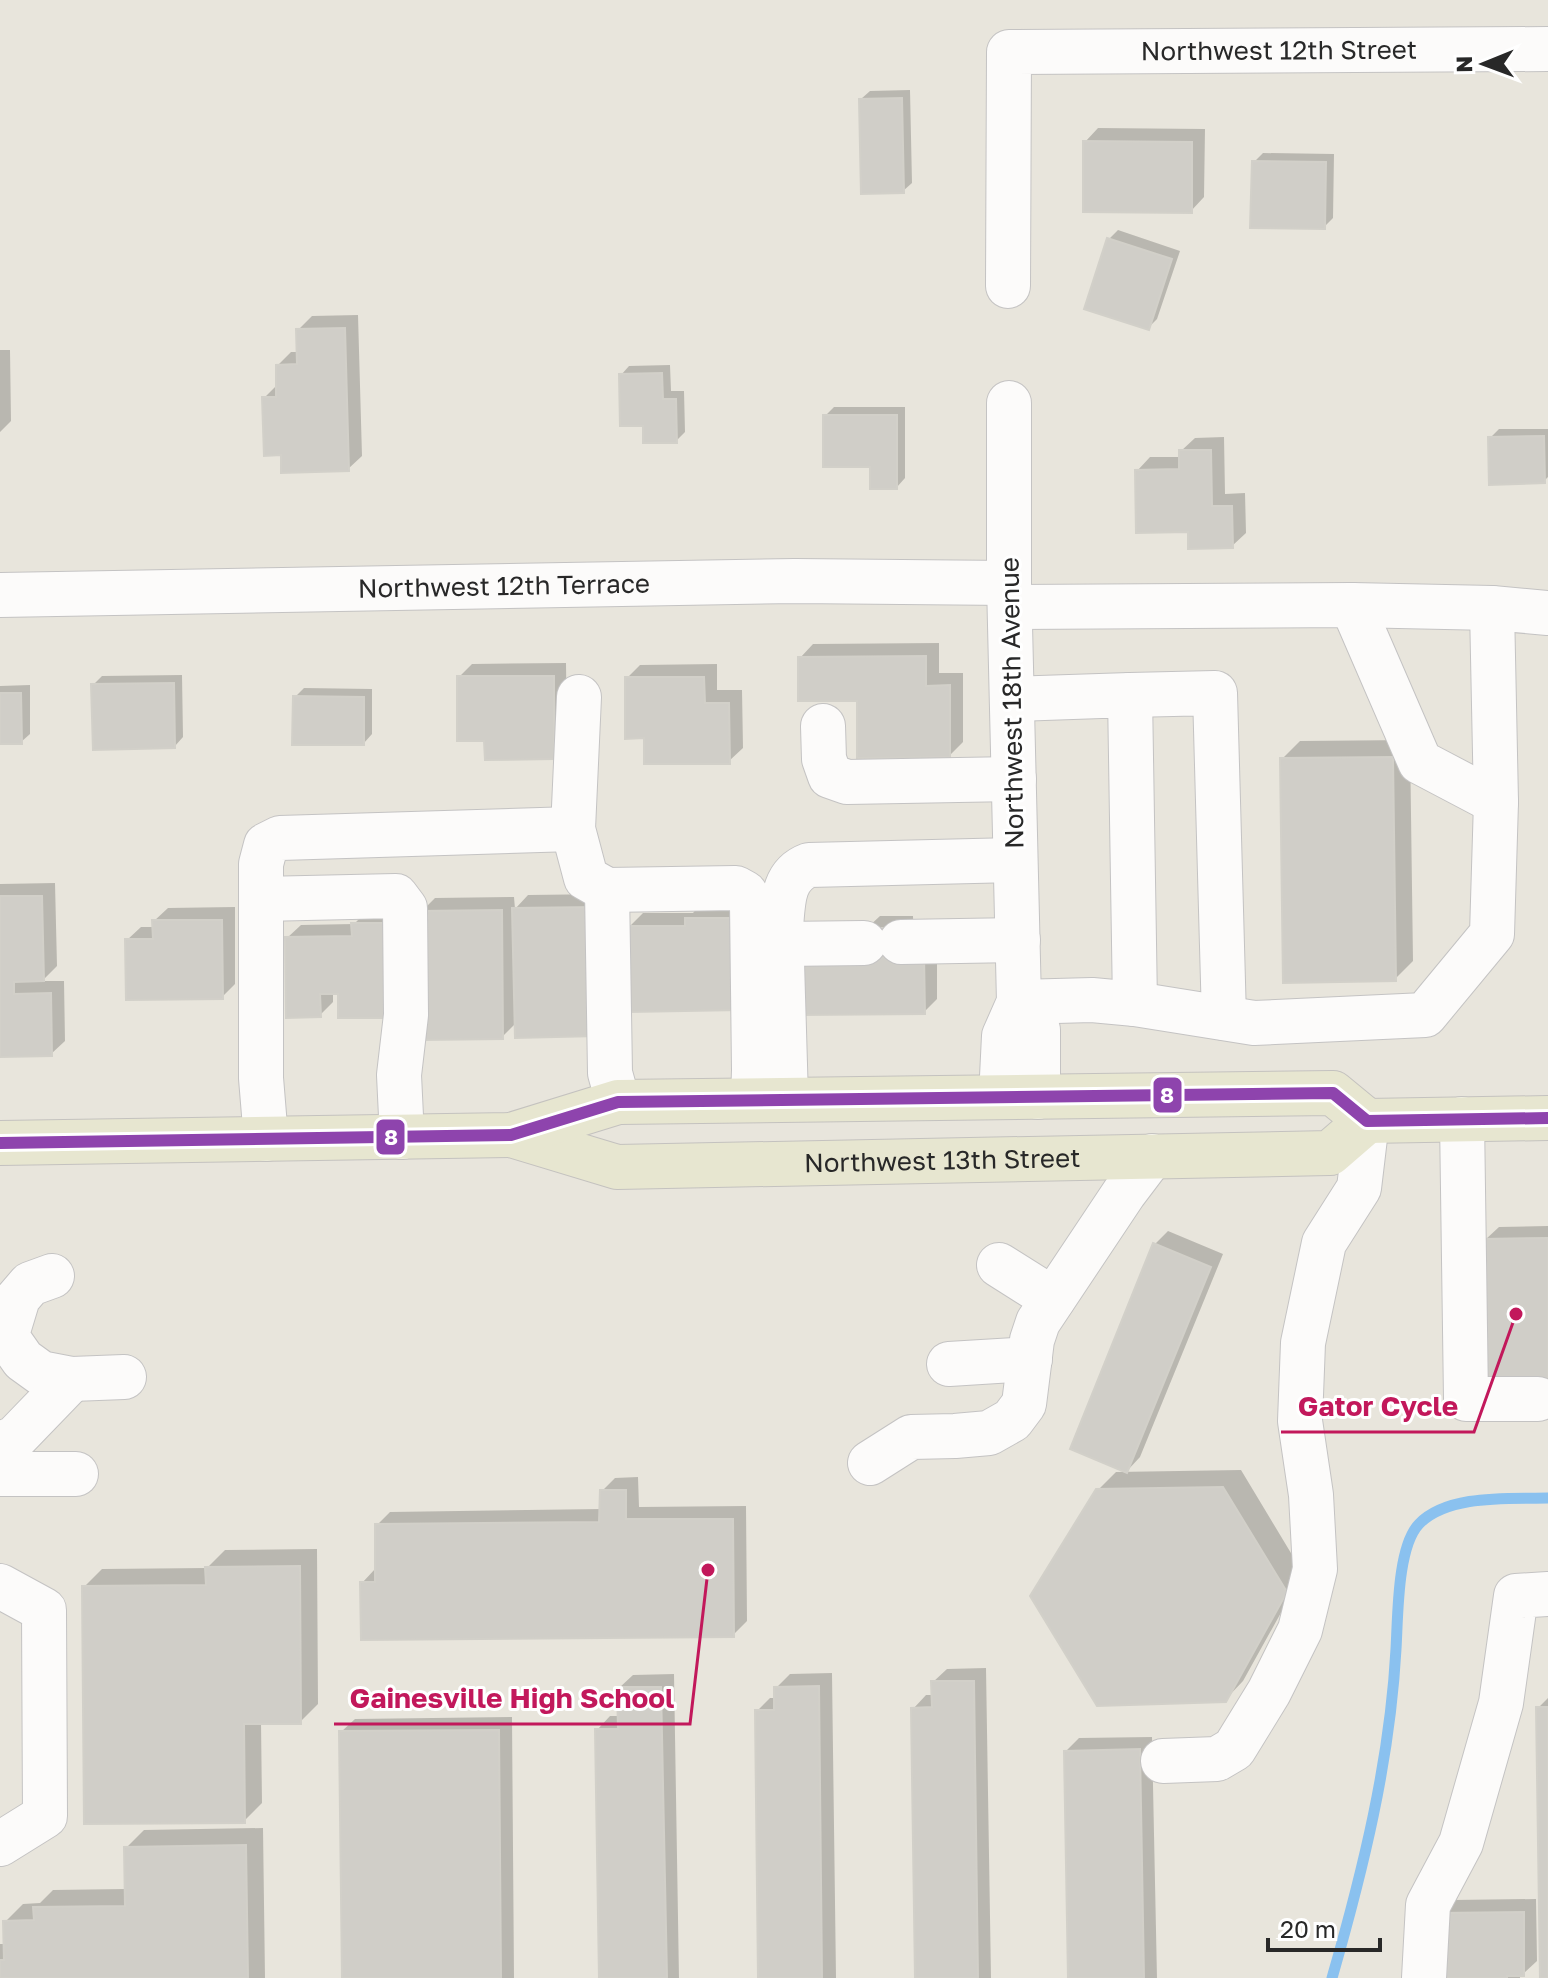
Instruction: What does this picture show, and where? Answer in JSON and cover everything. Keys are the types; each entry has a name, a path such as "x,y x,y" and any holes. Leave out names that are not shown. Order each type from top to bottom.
{"main road":[{"name":"Northwest 13th Street","path":"0,1143 511,1135 618,1102 1333,1093 1367,1121 1330,1153 617,1167 511,1135"},
{"path":"617,1167 695,1130 998,1122 1014,1117 1020,1097"},
{"path":"1367,1121 1548,1118"}],"street":[{"name":"Northwest 12th Street","path":"1008,286 1009,52 1548,49"},
{"name":"Northwest 18th Avenue","path":"1009,403 1009,595 1019,1002 1038,1030 1020,1097"},
{"name":"Northwest 12th Terrace","path":"0,595 795,581 1009,595 1492,608 1548,613"},
{"path":"1352,605 1420,762 1496,802"},
{"path":"1019,1002 1092,1000 1239,1020 1425,1015 1492,934 1496,802 1492,608"},
{"path":"1012,699 1215,693 1239,1020"},
{"path":"1130,695 1135,1004"},
{"path":"579,697 573,829 586,878 607,890 736,888 745,893 752,904 754,1070 769,1100"},
{"path":"823,726 824,759 830,776 847,782 1014,779"},
{"path":"266,1139 261,1078 261,864 266,845 280,838 573,829"},
{"path":"769,1100 783,900 789,882 798,869 809,865 1015,860"},
{"path":"607,890 610,1073 618,1102"},
{"path":"261,899 396,896 405,908 406,1015 399,1075 402,1137"},
{"path":"782,944 1018,940"},
{"path":"1462,1119 1466,1399 1538,1399"},
{"path":"1163,1761 1217,1759 1234,1749 1269,1692 1300,1630 1315,1569 1311,1495 1300,1421 1303,1343 1324,1243 1359,1188 1367,1121"},
{"path":"870,1463 911,1437 989,1433 1012,1420 1024,1404 1032,1340 1038,1322 1152,1156"},
{"path":"999,1265 1053,1299"},
{"path":"52,1276 30,1284 18,1298 5,1342 41,1373 72,1379 124,1377"},
{"path":"949,1364 1030,1359"},
{"path":"0,1444 15,1438 72,1379"},
{"path":"0,1474 76,1474"},
{"path":"0,1586 44,1610 45,1816 0,1844"},
{"path":"1424,1978 1428,1905 1461,1843 1501,1703 1516,1596 1548,1594"}],"building":[{"path":"902,98 904,193 861,194 859,99"},
{"path":"1083,141 1192,142 1192,213 1083,212"},
{"path":"1252,161 1326,162 1325,229 1250,228"},
{"path":"1107,238 1172,259 1149,330 1084,309"},
{"path":"345,328 349,471 281,473 281,455 264,456 262,397 276,397 276,365 297,364 296,329"},
{"path":"662,373 663,399 676,399 677,443 643,443 643,426 620,426 619,374"},
{"path":"823,415 897,415 897,489 870,489 870,467 823,467"},
{"path":"1544,436 1545,483 1489,485 1488,437"},
{"path":"1179,450 1211,450 1212,506 1232,506 1233,548 1188,549 1188,532 1136,533 1135,470 1179,469"},
{"path":"926,656 926,686 950,685 950,757 857,758 857,701 798,701 798,657"},
{"path":"457,676 554,676 554,759 485,760 484,741 457,741"},
{"path":"625,677 704,677 705,703 729,703 730,764 644,764 644,738 625,739"},
{"path":"174,683 175,748 93,750 91,684"},
{"path":"0,693 21,693 22,744 0,744"},
{"path":"293,696 364,697 364,745 292,745"},
{"path":"1393,757 1396,981 1283,983 1280,758"},
{"path":"0,896 42,896 44,981 14,982 14,994 51,993 52,1056 0,1057"},
{"path":"596,907 597,1036 515,1038 512,908"},
{"path":"502,910 503,1039 421,1040 419,911"},
{"path":"685,918 739,918 740,1010 629,1012 627,926 685,926"},
{"path":"152,920 222,920 223,999 126,1000 125,939 153,939"},
{"path":"351,923 396,923 398,1018 338,1018 338,994 320,994 321,1017 286,1018 285,937 352,936"},
{"path":"864,928 901,928 924,956 925,1014 799,1015 799,955"},
{"path":"1548,1238 1548,1390 1486,1391 1483,1239"},
{"path":"1153,1243 1211,1267 1127,1473 1070,1449"},
{"path":"1223,1487 1287,1592 1226,1702 1097,1706 1030,1596 1096,1489"},
{"path":"600,1490 626,1490 626,1519 733,1519 734,1637 361,1640 360,1582 375,1582 375,1524 599,1522"},
{"path":"300,1566 301,1724 244,1724 245,1823 84,1824 82,1586 206,1585 205,1567"},
{"path":"931,1681 974,1681 978,1978 915,1978 911,1708 932,1707"},
{"path":"819,1686 822,1978 758,1978 755,1710 774,1710 774,1687"},
{"path":"617,1687 661,1687 667,1978 599,1978 595,1729 618,1729"},
{"path":"1536,1707 1548,1707 1548,1978 1540,1978"},
{"path":"499,1730 501,1978 342,1978 339,1731"},
{"path":"1140,1749 1144,1978 1068,1978 1064,1751"},
{"path":"246,1845 248,1978 0,1978 0,1960 4,1960 3,1921 34,1920 33,1907 125,1906 124,1847"},
{"path":"1524,1912 1524,1976 1439,1978 1438,1913"}],"waterway":[{"path":"1332,1978 1364,1856 1381,1774 1393,1691 1400,1583 1406,1549 1412,1535 1431,1514 1446,1507 1480,1500 1548,1498"}],"transit line":[{"name":"8","path":"0,1143 511,1135 618,1102 1333,1093 1367,1121 1548,1118"}],"place":[{"name":"Gator Cycle","path":"1516,1314"},
{"name":"Gainesville High School","path":"708,1570"}]}
